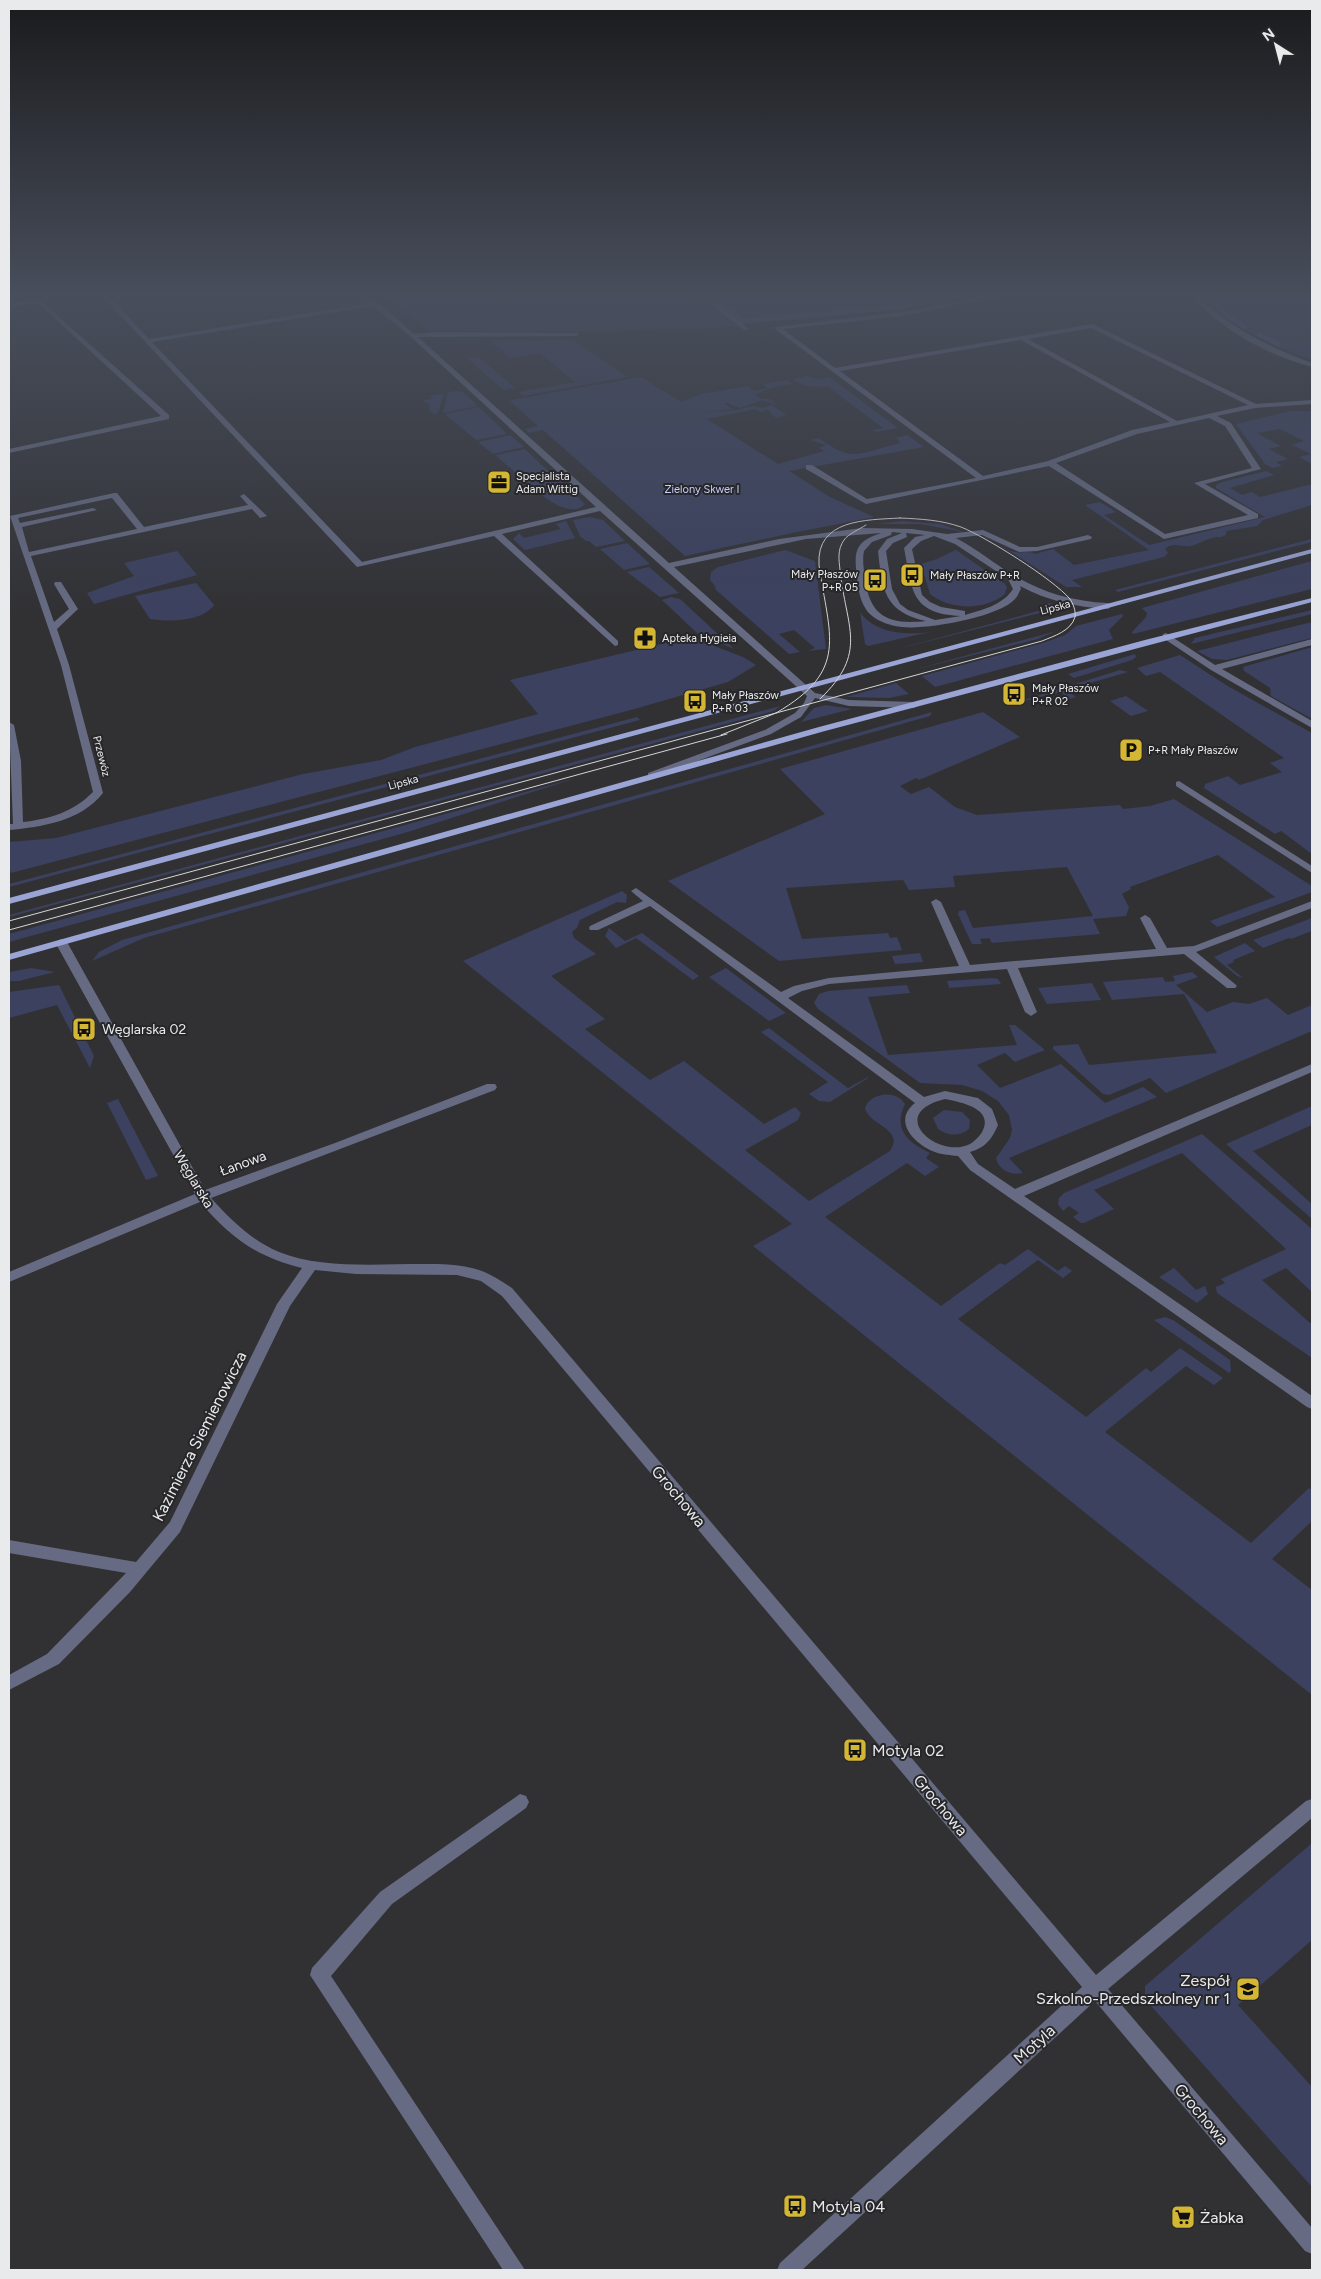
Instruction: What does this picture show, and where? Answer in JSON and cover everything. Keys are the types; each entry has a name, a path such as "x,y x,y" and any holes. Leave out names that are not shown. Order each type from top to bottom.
{"main road":[{"name":"Lipska","path":"9,901 1312,552"},
{"path":"9,956 431,839 651,775 1166,636 1312,600"}],"street":[{"path":"9,451 166,417 150,402"},
{"path":"206,402 360,565 602,508"},
{"path":"486,402 812,695 849,703 914,705"},
{"path":"879,402 982,479"},
{"path":"1139,402 1176,423"},
{"path":"1248,402 1255,406"},
{"path":"809,467 866,502 968,482 1050,463 1128,434 1176,423 1255,406 1307,402"},
{"path":"1050,463 1164,538 1255,516 1198,483 1257,469 1228,425 1211,416"},
{"path":"58,584 74,609 52,629 12,513 114,495 142,530"},
{"path":"244,496 264,516"},
{"path":"26,555 254,506"},
{"path":"18,526 93,510"},
{"path":"669,566 808,536 853,531 924,532 943,536 962,545 1012,579 1061,602 1108,606"},
{"path":"898,531 874,538 859,551 868,604 881,618 898,625 913,626 987,611 1012,600 1017,589 1012,579"},
{"path":"495,532 615,643"},
{"path":"924,532 895,538 882,548 886,580 890,598 898,609 917,617 943,621"},
{"path":"987,611 966,613 943,610 926,604 918,595 908,548 918,539 983,532 1019,550 1038,549 1088,537"},
{"name":"Przewóz","path":"13,826 67,816 88,804 98,793 63,660 52,629"},
{"path":"1166,636 1214,668 1312,724"},
{"path":"1214,668 1312,642"},
{"path":"651,775 775,729 798,715 808,704 812,695"},
{"path":"9,726 16,761 13,826"},
{"path":"1179,784 1312,870"},
{"path":"636,891 922,1102"},
{"path":"594,928 651,902"},
{"path":"936,902 966,969"},
{"path":"780,997 798,988 829,981 1196,949 1312,904"},
{"path":"1145,918 1163,952"},
{"name":"Węglarska","path":"61,942 202,1196 221,1222 252,1244 279,1259 310,1267 460,1269"},
{"path":"1186,950 1231,986"},
{"path":"1011,966 1031,1012"},
{"path":"1014,1196 1312,1068"},
{"name":"Łanowa","path":"9,1277 202,1196 490,1087"},
{"path":"945,1096 958,1097 982,1107 989,1115 992,1125 991,1134 985,1142 961,1150 935,1147 916,1134 911,1116 922,1102 945,1096"},
{"path":"961,1150 974,1167 1014,1196 1306,1390 1312,1403"},
{"name":"Kazimierza Siemienowicza","path":"9,1683 53,1659 139,1569 175,1527 284,1304 310,1267"},
{"name":"Grochowa","path":"460,1269 487,1276 507,1292 1312,2244"},
{"path":"9,1546 139,1569"},
{"path":"515,2270 319,1975 386,1898 520,1802"},
{"name":"Motyla","path":"787,2270 1096,1988 1312,1807"}],"green space":[{"path":"426,402 441,402 438,413 434,414 429,410 430,405"},
{"path":"446,402 474,402 478,406 443,413"},
{"name":"Zielony Skwer I","path":"511,402 755,402 740,408 727,403 724,404 733,409 698,413 736,410 753,406 763,408 772,405 786,415 776,418 768,410 760,412 755,409 707,419 778,464 824,451 819,448 826,445 811,440 819,438 831,447 851,454 860,454 901,443 896,438 886,440 907,435 924,447 789,471 830,497 874,517 685,556 543,430 529,433 525,429 538,426"},
{"path":"849,402 863,402 898,428 876,432 872,430 883,428"},
{"path":"479,407 507,434 476,440 445,414"},
{"path":"1291,411 1312,411 1312,464 1299,457 1311,454 1292,445 1304,441 1280,429 1257,433 1281,446 1269,449 1288,459 1276,462 1282,466 1273,468 1265,464 1236,424"},
{"path":"510,435 524,447 493,454 478,442"},
{"path":"525,449 549,472 521,477 495,455"},
{"path":"1266,471 1274,475 1230,488 1242,495 1252,492 1260,497 1312,484 1312,505 1263,520 1257,526 1226,531 1226,535 1191,546 1171,545 1165,549 1168,553 1164,557 1072,580 1082,587 1066,587 1008,550 1035,554 1053,549 1074,565 1149,550 1085,505 1100,502 1116,512 1104,515 1149,545 1265,517 1216,488 1216,485"},
{"path":"552,472 566,487 539,493 523,479"},
{"path":"568,488 585,504 580,508 569,509 556,505 541,494"},
{"path":"590,517 603,520 625,541 596,547 589,541 586,541 580,536 573,520"},
{"path":"566,521 575,538 525,550 513,539 519,533 524,538 561,529 556,524"},
{"path":"901,521 940,524 964,532 920,524 878,524"},
{"path":"1312,539 1312,542 1118,592 1115,590"},
{"path":"627,543 650,564 624,570 600,549"},
{"path":"785,550 815,561 826,649 807,651 815,648 794,630 779,634 800,652 789,654 716,590 710,580 711,572 718,567"},
{"path":"956,550 1005,584 1007,587 1005,594 997,600 977,606 957,606 930,594 921,564"},
{"path":"177,551 197,575 94,604 87,593 134,576 124,563"},
{"path":"1312,561 1312,589 1133,634 1132,632 1146,617 1147,613 1142,608"},
{"path":"649,567 679,593 660,597 627,572"},
{"path":"196,583 214,605 209,611 201,615 184,620 150,619 135,596"},
{"path":"671,597 680,599 734,649 697,633 662,600"},
{"path":"1048,603 1063,607 890,651 1038,611"},
{"path":"1312,610 1312,614 1191,644 1195,638"},
{"path":"860,612 874,625 883,629 902,633 930,632 868,646 865,644"},
{"path":"1122,614 1123,616 1109,630 1113,639 935,687 922,676 1043,643 1065,635 1076,626"},
{"path":"1312,622 1312,638 1227,660 1212,659 1197,651"},
{"path":"1056,631 1038,639 913,670"},
{"path":"691,637 743,657 756,665 728,682 631,710 11,873 9,867 9,842 56,838 303,774 381,760 415,747 538,714 510,680"},
{"path":"1312,647 1312,719 1271,696 1270,688 1244,671 1243,667"},
{"path":"1135,654 1136,657 1132,660 1074,678 1068,674"},
{"path":"1180,655 1226,685 1312,733 1312,854 1281,831 1275,834 1204,788 1205,784 1228,776 1240,785 1282,772 1270,763 1284,758 1160,672 1146,676 1137,668"},
{"path":"1120,670 1128,672 1066,690 1076,697 1070,699 1060,692 1008,705"},
{"path":"896,683 909,694 889,698 846,697"},
{"path":"1126,696 1148,711 1131,716 1110,701"},
{"path":"826,705 852,709 801,722 814,708"},
{"path":"780,706 774,711 9,917 9,915"},
{"path":"932,712 930,716 144,938 92,961 99,952 122,940"},
{"path":"983,712 1020,737 919,780 916,778 900,786 911,794 929,787 955,807 977,815 1120,805 1123,809 1150,806 1174,799 1312,886 1312,892 1217,927 1210,921 1275,897 1218,855 1130,887 1131,889 1122,894 1129,907 1126,916 1093,919 1100,934 992,943 989,938 980,939 982,944 972,944 958,914 959,911 965,910 973,928 1093,916 1067,867 953,876 955,887 909,890 903,880 786,888 802,939 888,933 890,938 897,937 902,950 779,961 668,881 825,814 780,769"},
{"path":"637,717 640,720 9,887 9,884"},
{"path":"576,778 408,832 9,942 9,934"},
{"path":"622,891 627,895 626,903 617,902 580,920 577,928 572,932 574,938 596,954 551,976 605,1019 585,1029 650,1080 684,1061 764,1124 795,1107 801,1113 798,1120 745,1150 809,1201 890,1151 893,1137 890,1132 868,1114 865,1108 877,1096 890,1095 901,1099 905,1104 901,1121 904,1134 915,1144 930,1153 926,1158 939,1167 925,1176 907,1163 825,1217 941,1306 1000,1263 1005,1265 1028,1249 1058,1271 1065,1266 1072,1271 1063,1278 1038,1260 958,1319 1086,1417 1146,1368 1151,1372 1180,1348 1223,1378 1214,1385 1186,1366 1105,1432 1251,1543 1309,1488 1312,1490 1312,1521 1272,1559 1312,1590 1312,1695 753,1246 792,1224 463,961"},
{"path":"1312,918 1312,931 1291,939 1289,938 1263,948 1253,940"},
{"path":"609,928 625,941 642,933 699,976 693,980 636,938 616,948 605,936"},
{"path":"1245,943 1255,951 1233,960 1234,962 1227,965 1243,978 1237,976 1214,957"},
{"path":"920,953 923,962 895,964 892,956"},
{"path":"31,968 55,972 19,981 9,981 9,972"},
{"path":"726,968 786,1013 769,1021 709,977"},
{"path":"1192,972 1198,977 1176,985 1207,1012 1233,1002 1249,1004 1267,998 1288,1015 1312,1005 1312,1031 1166,1093 1150,1078 1109,1095 1103,1094 1053,1049 1053,1046 1078,1044 1089,1065 1217,1053 1184,994 1112,1000 1103,982 1163,977 1165,982 1175,981 1173,976"},
{"path":"998,979 1001,984 949,988 947,981"},
{"path":"1092,983 1101,1000 1047,1004 1038,988"},
{"path":"59,985 94,1056 90,1068 57,1005 9,1018 9,992"},
{"path":"907,985 910,993 868,997 888,1055 1017,1045 1009,1025 1015,1025 1045,1050 1015,1062 1005,1053 977,1065 1000,1088 1061,1064 1105,1103 1143,1087 1157,1097 1009,1158 1023,1173 1010,1173 1000,1166 996,1158 1010,1138 1012,1130 1009,1115 998,1101 982,1091 962,1085 920,1083 818,1009 814,1003 819,994 828,991"},
{"path":"769,1028 848,1088 868,1078 830,1102 819,1101 809,1094 828,1082 761,1032"},
{"path":"118,1099 158,1176 146,1180 107,1103"},
{"path":"1312,1106 1312,1125 1253,1151 1312,1204 1312,1219 1226,1144"},
{"path":"944,1110 962,1112 970,1120 969,1129 954,1135 938,1129 933,1118"},
{"path":"1202,1134 1312,1229 1312,1292 1286,1268 1262,1280 1310,1323 1312,1322 1312,1358 1217,1293 1216,1287 1225,1283 1221,1279 1286,1249 1182,1153 1094,1190 1114,1209 1084,1223 1073,1217 1079,1213 1069,1206 1063,1211 1058,1204 1059,1198 1064,1193"},
{"path":"1174,1268 1196,1290 1205,1286 1208,1294 1197,1303 1159,1277"},
{"path":"1165,1317 1173,1320 1230,1360 1231,1371 1229,1373 1154,1320"},
{"name":"Zespół Szkolno-Przedszkolney nr 1","path":"1312,1843 1312,1940 1238,2005 1312,2087 1312,2187 1145,1999 1145,1986"}],"tram line":[{"path":"900,518 931,520 961,527 1002,549 1035,570 1070,599 1073,605 1075,617 1070,626 1062,632 1042,641 776,713 800,697 815,682 825,666 829,650 829,632 819,565 820,550 834,530 846,525 900,518"},
{"path":"820,699 845,667 851,639 840,570 840,548 846,538 866,525"},
{"path":"9,921 776,713"},
{"path":"721,735 776,713"},
{"path":"9,930 727,734"}],"place":[{"name":"Specjalista Adam Wittig","path":"499,482"},
{"name":"Mały Płaszów P+R","path":"912,575"},
{"name":"Mały Płaszów P+R 05","path":"875,580"},
{"name":"Apteka Hygieia","path":"645,638"},
{"name":"Mały Płaszów P+R 02","path":"1014,694"},
{"name":"Mały Płaszów P+R 03","path":"695,701"},
{"name":"P+R Mały Płaszów","path":"1131,750"},
{"name":"Węglarska 02","path":"84,1029"},
{"name":"Motyla 02","path":"855,1750"},
{"name":"Zespół Szkolno-Przedszkolney nr 1","path":"1248,1989"},
{"name":"Motyla 04","path":"795,2206"},
{"name":"Żabka","path":"1183,2217"}]}
